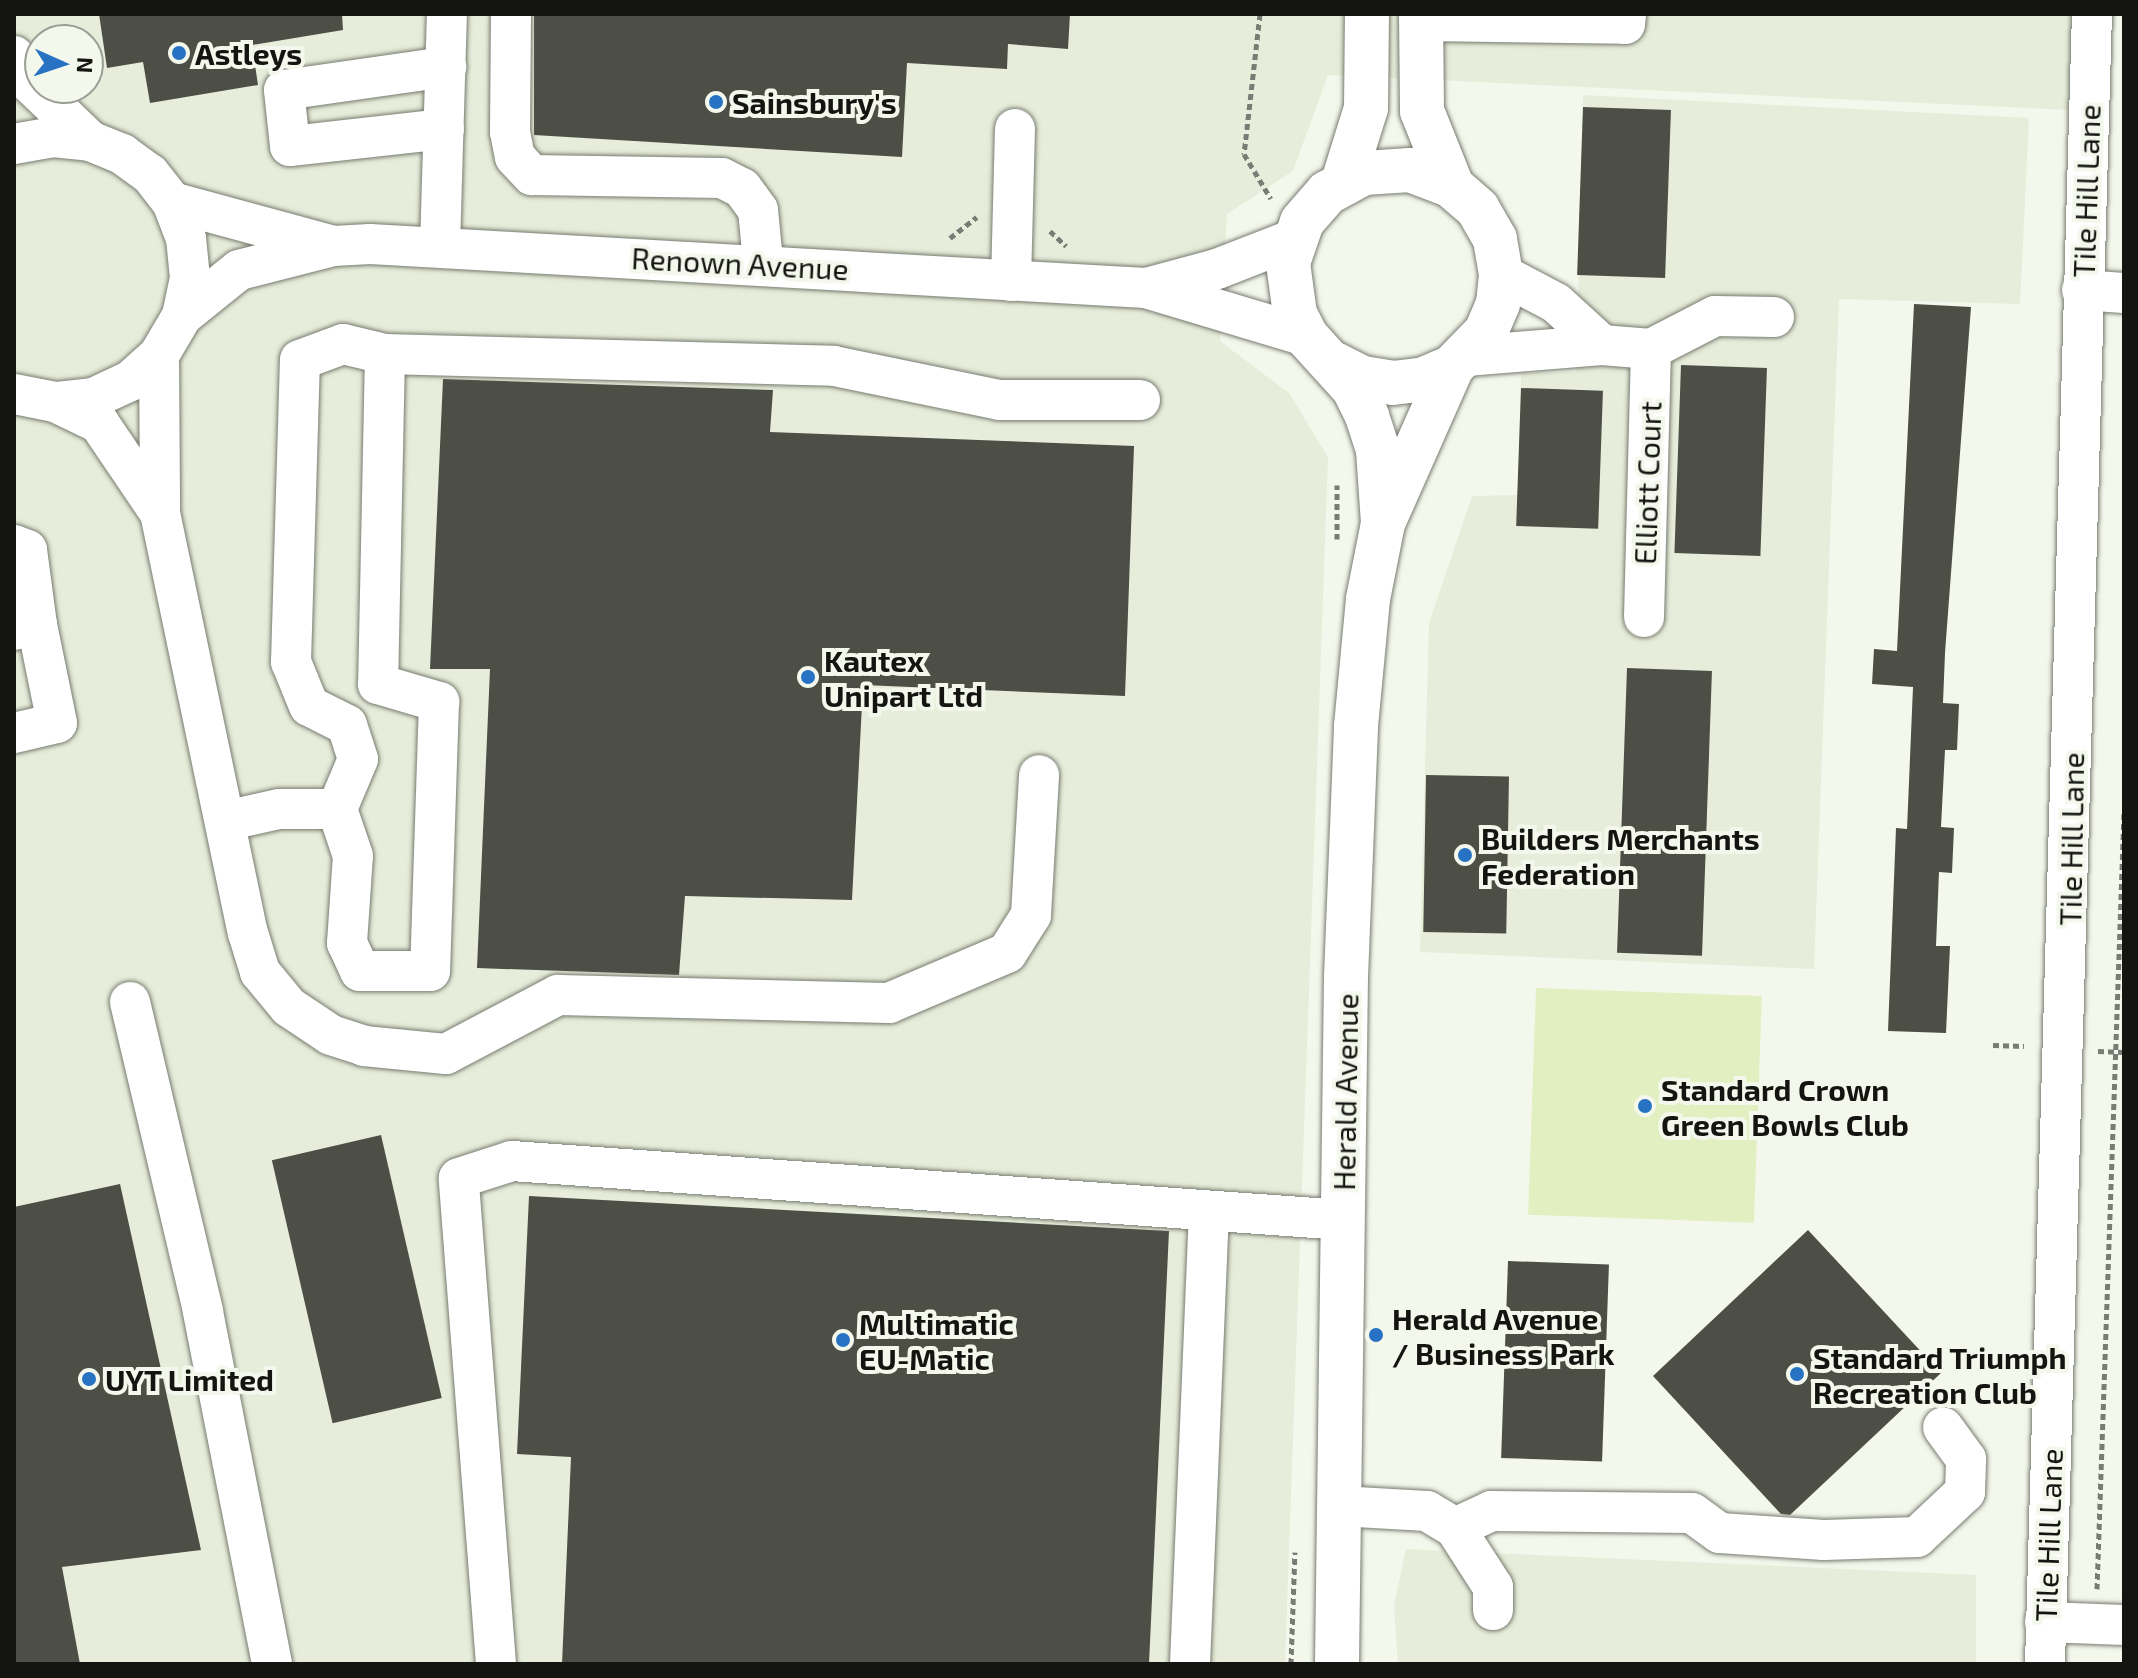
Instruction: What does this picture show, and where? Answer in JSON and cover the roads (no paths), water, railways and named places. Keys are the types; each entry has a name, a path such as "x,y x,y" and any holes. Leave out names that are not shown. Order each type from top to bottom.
{"main road":[{"path":"1343,182 1366,108 1367,14"},
{"name":"Herald Avenue","path":"1421,17 1422,111 1452,186"},
{"name":"Herald Avenue","path":"1337,1664 1343,1220 1356,726 1368,599 1383,523 1459,361 1486,332 1498,304 1501,274 1495,239 1478,209 1452,186 1410,170 1387,169 1343,182 1313,206 1294,239 1289,289 1320,350 1354,389 1378,450 1383,523"},
{"path":"1320,350 1363,378 1393,383 1424,379 1459,361"}],"street":[{"path":"440,247 447,14"},
{"path":"511,14 510,132 515,157 532,175 722,178 742,188 758,210 763,262"},
{"path":"1421,17 1541,17 1625,24 1626,14"},
{"name":"Tile Hill Lane","path":"2045,1664 2066,1048 2082,290 2092,14"},
{"path":"14,56 31,84 90,141"},
{"path":"444,129 290,146 284,90 446,67"},
{"path":"1011,281 1015,129"},
{"path":"14,144 53,137 90,141 122,154 150,174 172,202 188,252 190,278 182,316 159,355 130,381 94,398 55,402"},
{"name":"Renown Avenue","path":"172,202 333,246 440,247 763,262 1146,288 1320,350"},
{"name":"Renown Avenue","path":"1146,288 1217,269 1294,239"},
{"name":"Renown Avenue","path":"182,316 239,270 333,246"},
{"path":"1501,274 1556,303 1602,345"},
{"path":"2082,290 2124,293"},
{"path":"1459,361 1602,345 1651,349 1715,316 1774,317"},
{"path":"378,684 439,702 430,971 360,971 347,943 353,856 337,809 358,759 347,725 309,706 291,662 300,360 343,344 385,354 834,366 1000,400 1140,400"},
{"name":"Elliott Court","path":"1644,617 1651,349"},
{"path":"347,725 378,684 385,354"},
{"path":"159,355 160,513 260,972 289,1007 331,1035 364,1046 446,1054 558,995 889,1003 1007,953 1031,915 1039,775"},
{"path":"14,394 55,402 99,423 160,513"},
{"path":"14,545 27,550 25,627 57,723 14,733"},
{"path":"225,821 279,809 337,809"},
{"path":"130,1002 203,1312 272,1664"},
{"path":"496,1664 459,1178 512,1161 1343,1220"},
{"path":"1190,1664 1209,1211"},
{"path":"1455,1528 1491,1511 1692,1513 1720,1533 1824,1540 1917,1537 1965,1492 1966,1459 1943,1427"},
{"path":"1339,1506 1427,1511 1455,1528 1493,1587 1493,1610"},
{"path":"2045,1622 2109,1624"}],"place":[{"name":"Astleys","path":"179,53"},
{"name":"Sainsbury's","path":"716,102"},
{"name":"Kautex Unipart Ltd","path":"808,677"},
{"name":"Builders Merchants Federation","path":"1465,855"},
{"name":"Standard Crown Green Bowls Club","path":"1645,1106"},
{"name":"Herald Avenue / Business Park","path":"1376,1335"},
{"name":"Multimatic EU-Matic","path":"843,1340"},
{"name":"Standard Triumph Recreation Club","path":"1797,1374"},
{"name":"UYT Limited","path":"89,1379"}]}
